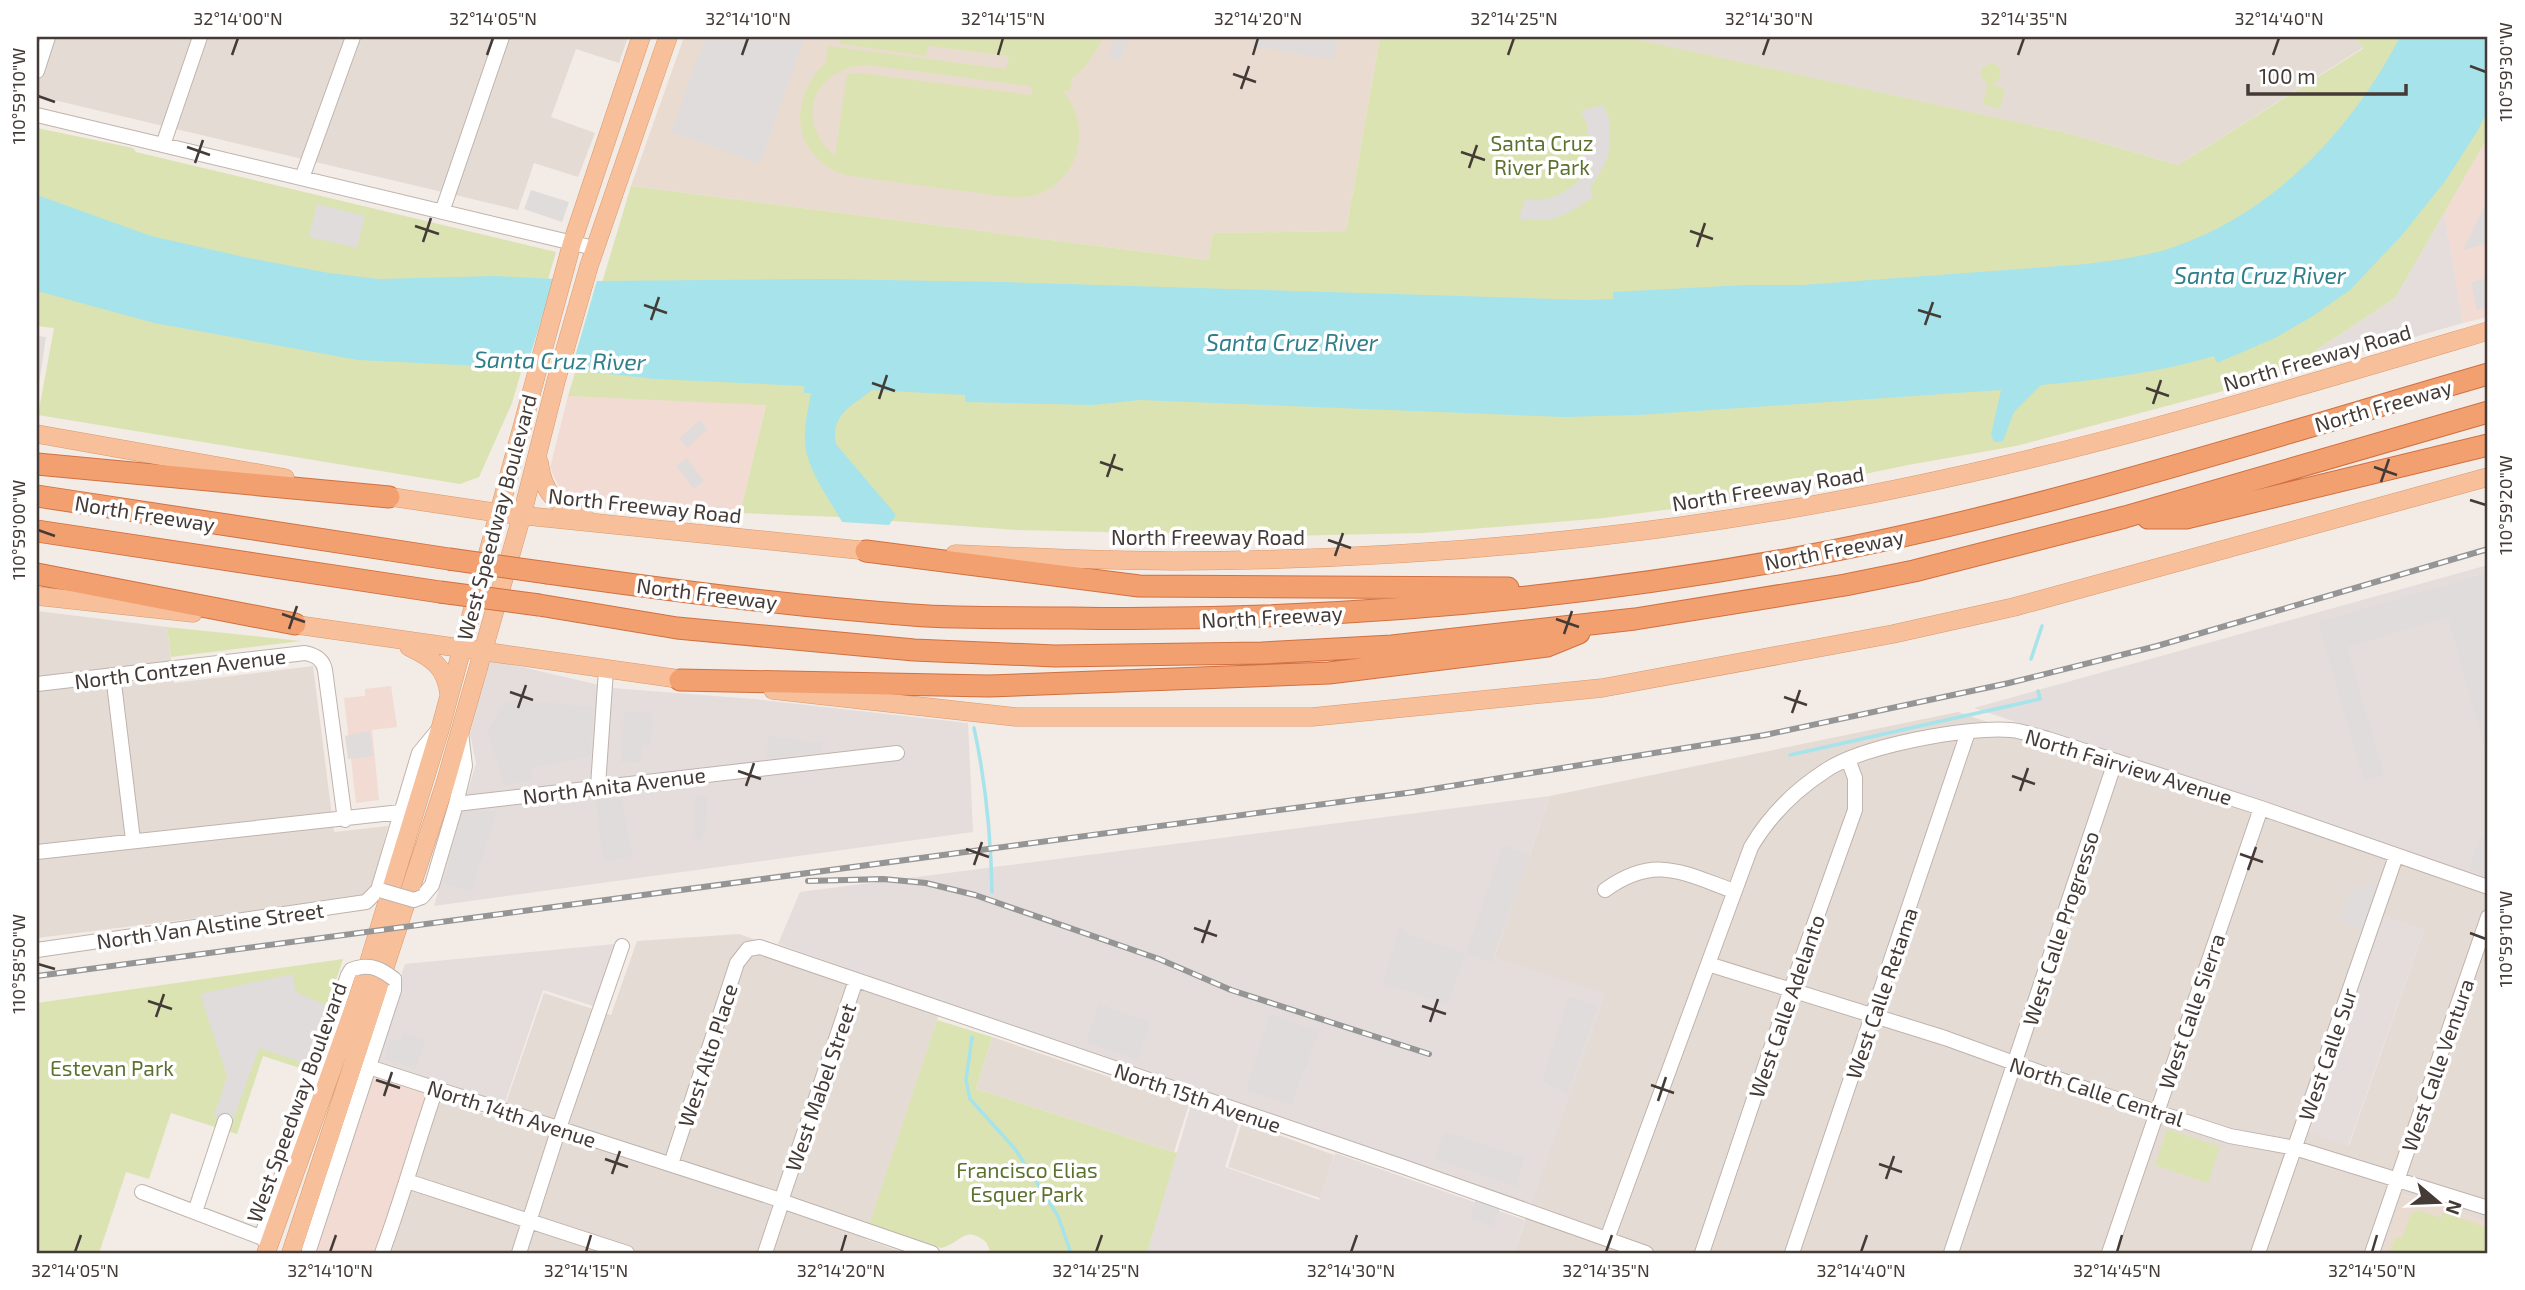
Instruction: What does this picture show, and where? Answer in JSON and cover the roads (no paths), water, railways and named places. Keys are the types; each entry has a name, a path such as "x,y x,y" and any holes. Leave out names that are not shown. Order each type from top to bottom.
{"highway":[{"path":"2287,432 2488,362"},
{"name":"North Freeway","path":"37,496 687,593 916,616 1179,620 1392,610 1604,588 1787,559 1958,523 2112,483 2488,374"},
{"name":"North Freeway","path":"37,531 677,628 914,650 1055,656 1262,653 1392,646 1600,624 1845,585 1965,559 2125,517 2488,412"},
{"path":"2125,517 2186,518 2488,445"},
{"path":"37,464 389,497"},
{"path":"866,551 1139,586 1604,588"},
{"path":"37,574 295,624"},
{"path":"680,680 989,686 1329,673 1547,646 1600,624"}],"main road":[{"name":"West Speedway Boulevard","path":"266,1244 361,988 441,726 572,243 641,37"},
{"name":"West Speedway Boulevard","path":"303,1250 461,731 594,248 668,37"},
{"name":"North Freeway Road","path":"37,434 389,497 499,513 866,551 1172,561 1338,558 1667,528 1840,500 2011,465 2289,390 2488,331"},
{"path":"538,456 541,479 547,492 564,507 597,523"},
{"path":"37,596 295,624 680,680 1016,717 1312,717 1602,688 1893,634 2014,607 2488,477"},
{"path":"393,639 430,657 442,668 449,697"}],"street":[{"path":"37,71 48,37"},
{"path":"163,145 200,37"},
{"path":"302,178 353,37"},
{"path":"442,212 502,37"},
{"path":"37,115 594,248"},
{"name":"North Contzen Avenue","path":"37,684 304,653 313,655 321,661 326,670 345,820"},
{"path":"598,786 606,670"},
{"path":"113,675 133,841"},
{"path":"441,726 419,753 381,890 414,900 422,897 432,885 456,804 465,766 461,731"},
{"name":"North Fairview Avenue","path":"1607,1239 1751,847 1771,817 1786,801 1826,770 1848,759 1918,740 1968,732 2012,730 2048,739 2261,808 2488,887"},
{"name":"West Calle Retama","path":"1792,1253 1968,732"},
{"name":"North Anita Avenue","path":"456,804 897,753"},
{"name":"West Calle Adelanto","path":"1702,1253 1855,810 1855,779 1848,759"},
{"name":"West Calle Progresso","path":"1951,1253 2115,761"},
{"name":"West Calle Sierra","path":"2109,1253 2261,808"},
{"path":"37,852 401,812"},
{"name":"West Calle Sur","path":"2258,1253 2396,856"},
{"path":"1605,890 1638,872 1657,869 1685,873 1734,891"},
{"name":"North Van Alstine Street","path":"37,950 366,902 381,890"},
{"name":"West Calle Ventura","path":"2372,1253 2488,917"},
{"path":"519,1253 622,946"},
{"name":"North 15th Avenue","path":"748,949 760,947 1404,1167 1646,1253"},
{"name":"West Alto Place","path":"671,1164 737,963 748,949"},
{"name":"North Calle Central","path":"1708,964 1945,1038 2015,1065 2230,1136 2295,1148 2488,1208"},
{"name":"West Speedway Boulevard","path":"266,1244 348,975 351,970 367,965 382,970 394,979 394,990 303,1250"},
{"name":"West Mabel Street","path":"765,1253 856,980"},
{"name":"North 14th Avenue","path":"369,1067 671,1164 932,1253"},
{"path":"382,1253 436,1089"},
{"path":"194,1212 225,1121"},
{"path":"407,1181 627,1253"},
{"path":"142,1192 266,1244"}],"water":[{"name":"Santa Cruz River","path":"2400,37 2488,37 2488,110 2446,180 2403,234 2350,290 2275,338 2217,363 2214,356 2128,375 2041,385 2014,412 2003,441 1994,442 1991,435 2001,390 1639,415 1564,417 1140,400 1093,405 965,402 965,395 872,390 839,418 835,434 836,444 896,515 889,525 842,522 814,474 807,453 805,430 811,393 804,393 804,386 358,360 154,323 37,291 37,195 151,236 244,257 329,273 379,279 494,276 599,281 825,279 1001,282 1588,300 1613,299 1613,292 1745,285 1802,285 2087,264 2171,248 2208,233 2276,191 2306,165 2358,105"}],"waterway":[{"path":"2031,659 2042,626"},
{"path":"1790,755 2040,699 2038,691"},
{"path":"974,728 987,810 992,892"},
{"path":"972,1037 966,1080 970,1099 1015,1149 1058,1216 1071,1253"}],"railway":[{"path":"37,976 1414,792 1765,735 2009,683 2157,646 2488,549"},
{"path":"808,881 883,879 926,883 975,895 1159,959 1231,990 1429,1054"}],"park label":[{"name":"Santa Cruz River Park","path":"1542,154"},
{"name":"Estevan Park","path":"112,1067"},
{"name":"Francisco Elias Esquer Park","path":"1027,1181"}]}
